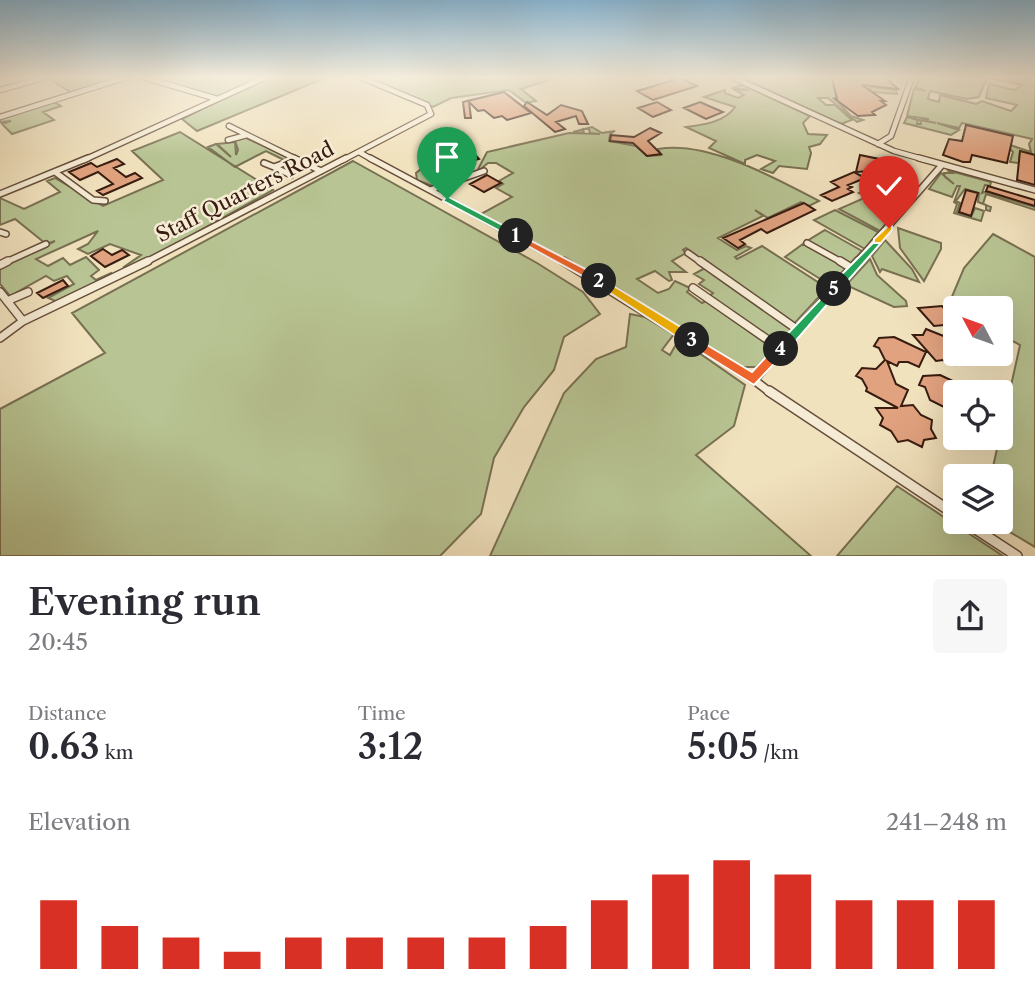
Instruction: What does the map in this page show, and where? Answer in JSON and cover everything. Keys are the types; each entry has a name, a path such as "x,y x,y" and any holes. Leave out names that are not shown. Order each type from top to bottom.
{"street":[{"path":"0,117 45,103"},
{"path":"0,194 208,103"},
{"name":"Staff Quarters Road","path":"0,338 23,321 427,117 432,111 421,103"},
{"path":"789,103 878,144 942,165 1035,190"},
{"path":"878,144 891,136 903,103"},
{"path":"229,126 321,171"},
{"path":"228,140 247,135"},
{"path":"359,152 594,278 754,380 794,411 943,508"},
{"path":"274,167 295,159"},
{"path":"264,163 291,175"},
{"path":"754,380 942,165"},
{"path":"430,190 484,171"},
{"path":"55,172 81,193 104,201"},
{"path":"807,243 852,269"},
{"path":"0,265 46,244"},
{"path":"688,253 798,330"},
{"path":"693,288 781,349"},
{"path":"0,292 23,321"},
{"path":"7,301 27,292"},
{"path":"983,534 1017,556"}],"green space":[{"path":"46,103 61,106 43,112 54,120 12,134 2,124 11,121 0,122 0,118"},
{"path":"214,103 265,103 197,131 182,119"},
{"path":"424,103 441,103 433,107"},
{"path":"722,103 782,103 810,116 803,123 808,134 827,135 820,144 809,147 811,153 807,169 779,166 773,173 761,169 775,161 757,155 745,160 745,164 709,148 716,141 686,127 720,119 735,107"},
{"path":"796,103 835,105 852,120 841,124"},
{"path":"834,103 839,103 851,116 863,120 857,122"},
{"path":"910,103 988,103 1011,111 1017,105 1008,103 1035,103 1035,155 1020,151 1019,163 1010,162 1013,152 1004,143 1031,152 1029,144 1032,139 962,123 959,128 937,123 959,130 951,135 904,123 907,117 918,120 917,124 921,124 920,120 936,123 922,120 929,119 907,116"},
{"path":"592,127 602,133 615,131 610,134 609,141 636,146 647,156 661,155 658,149 677,148 719,155 762,172 819,201 809,206 801,202 768,218 755,210 763,216 718,238 737,250 746,246 751,248 735,257 737,259 762,246 827,288 793,325 686,248 683,250 686,253 672,261 686,272 669,272 672,280 669,281 655,271 637,279 658,293 669,289 675,281 690,288 687,292 702,303 706,301 774,349 756,367 737,367 616,287 481,214 512,197 496,188 503,184 499,181 513,173 496,163 488,163 476,173 487,152 569,133 600,134 584,129"},
{"path":"180,132 273,190 129,270 124,267 141,255 110,244 88,254 78,249 88,244 98,231 36,259 48,266 63,258 70,265 86,257 99,270 91,276 96,280 111,273 113,278 60,303 48,298 74,284 67,276 54,281 46,276 10,296 0,284 0,268 55,241 46,244 15,219 0,225 0,198 24,209 60,192 47,181 55,178 103,206 163,180 132,151"},
{"path":"244,137 289,158 286,161 266,151 235,167 208,147 216,144 231,157 217,144 235,142 236,155 238,150 235,140"},
{"path":"353,161 537,263 583,292 600,314 564,337 554,370 524,407 494,458 481,514 440,556 0,556 0,409 105,353 72,313"},
{"path":"433,162 452,181 435,187 417,180 416,173 425,166 435,166"},
{"path":"947,170 991,182 990,186 985,185 982,193 984,192 1035,207 1035,210 986,194 983,204 978,202 979,193 965,189 956,201 960,203 957,212 971,217 975,208 984,211 981,221 954,213 957,204 954,202 960,186 957,186 952,197 929,189 941,173 945,176 944,173 952,173"},
{"path":"895,189 909,195 896,211 859,193 863,191 876,198"},
{"path":"864,198 894,213 880,231 839,209"},
{"path":"835,210 878,232 865,249 814,220"},
{"path":"898,228 941,243 941,249 924,281 900,248"},
{"path":"825,230 862,251 850,264 807,241"},
{"path":"993,234 1035,257 1035,547 1013,534 1013,464 994,464 997,450 1013,450 1012,380 1020,345 1013,341 1013,296 952,296 964,268"},
{"path":"885,240 912,269 919,282 882,269 880,272 872,256"},
{"path":"803,244 846,268 830,285 785,257"},
{"path":"870,259 877,275 906,301 907,306 894,307 846,285"},
{"path":"705,268 793,330 777,345 708,297 713,293 699,284 704,280 694,274"},
{"path":"630,314 645,317 674,334 662,350 670,355 679,339 745,385 734,426 696,455 811,556 490,556 564,393 596,359 626,347"},
{"path":"897,486 943,516 943,534 970,534 1003,556 837,556"}],"building":[{"path":"463,103 469,103 471,118 465,118"},
{"path":"470,103 518,103 531,113 507,120 502,116 494,118 484,110 478,111"},
{"path":"528,103 547,115 561,105 582,111 588,124 579,124 576,116 556,122 565,129 555,132 524,106"},
{"path":"659,103 671,110 653,117 638,108"},
{"path":"702,103 723,112 706,119 684,108"},
{"path":"840,103 886,105 872,112 875,115 858,116"},
{"path":"966,125 1013,136 1007,163 972,155 970,162 963,162 943,155 949,139 962,141"},
{"path":"650,128 661,133 648,141 661,154 647,156 633,143 610,141 611,135 634,137"},
{"path":"469,148 479,159 445,168 436,157"},
{"path":"1020,151 1035,155 1035,185 1017,180"},
{"path":"860,155 884,160 890,170 856,172"},
{"path":"117,159 124,164 114,168 126,177 135,173 142,178 103,195 97,191 113,184 98,172 80,180 69,172 91,163 97,167"},
{"path":"854,172 865,178 848,185 852,187 848,189 853,192 832,201 821,195 839,187 831,182"},
{"path":"487,175 501,183 484,192 470,184"},
{"path":"988,186 1035,200 1035,206 986,191"},
{"path":"966,190 978,193 971,216 959,212"},
{"path":"804,203 815,210 767,233 761,229 740,240 745,244 738,248 723,238"},
{"path":"103,249 112,255 122,250 129,255 105,267 91,256"},
{"path":"63,280 68,286 43,298 37,293"},
{"path":"942,306 943,325 934,326 918,308"},
{"path":"926,329 943,336 943,360 936,361 913,335 923,335"},
{"path":"894,337 926,352 919,367 908,362 899,362 897,366 887,361 896,384 908,390 901,406 913,405 921,415 932,420 931,429 936,438 924,440 922,447 908,440 898,442 891,431 880,425 883,418 876,408 898,408 866,391 862,379 856,376 862,368 876,369 885,360 879,348 874,346 879,338"},
{"path":"940,375 951,380 943,380 943,406 930,400 925,387 919,385 923,376"}],"route":[{"path":"447,199 594,278 754,380 889,228"}]}
